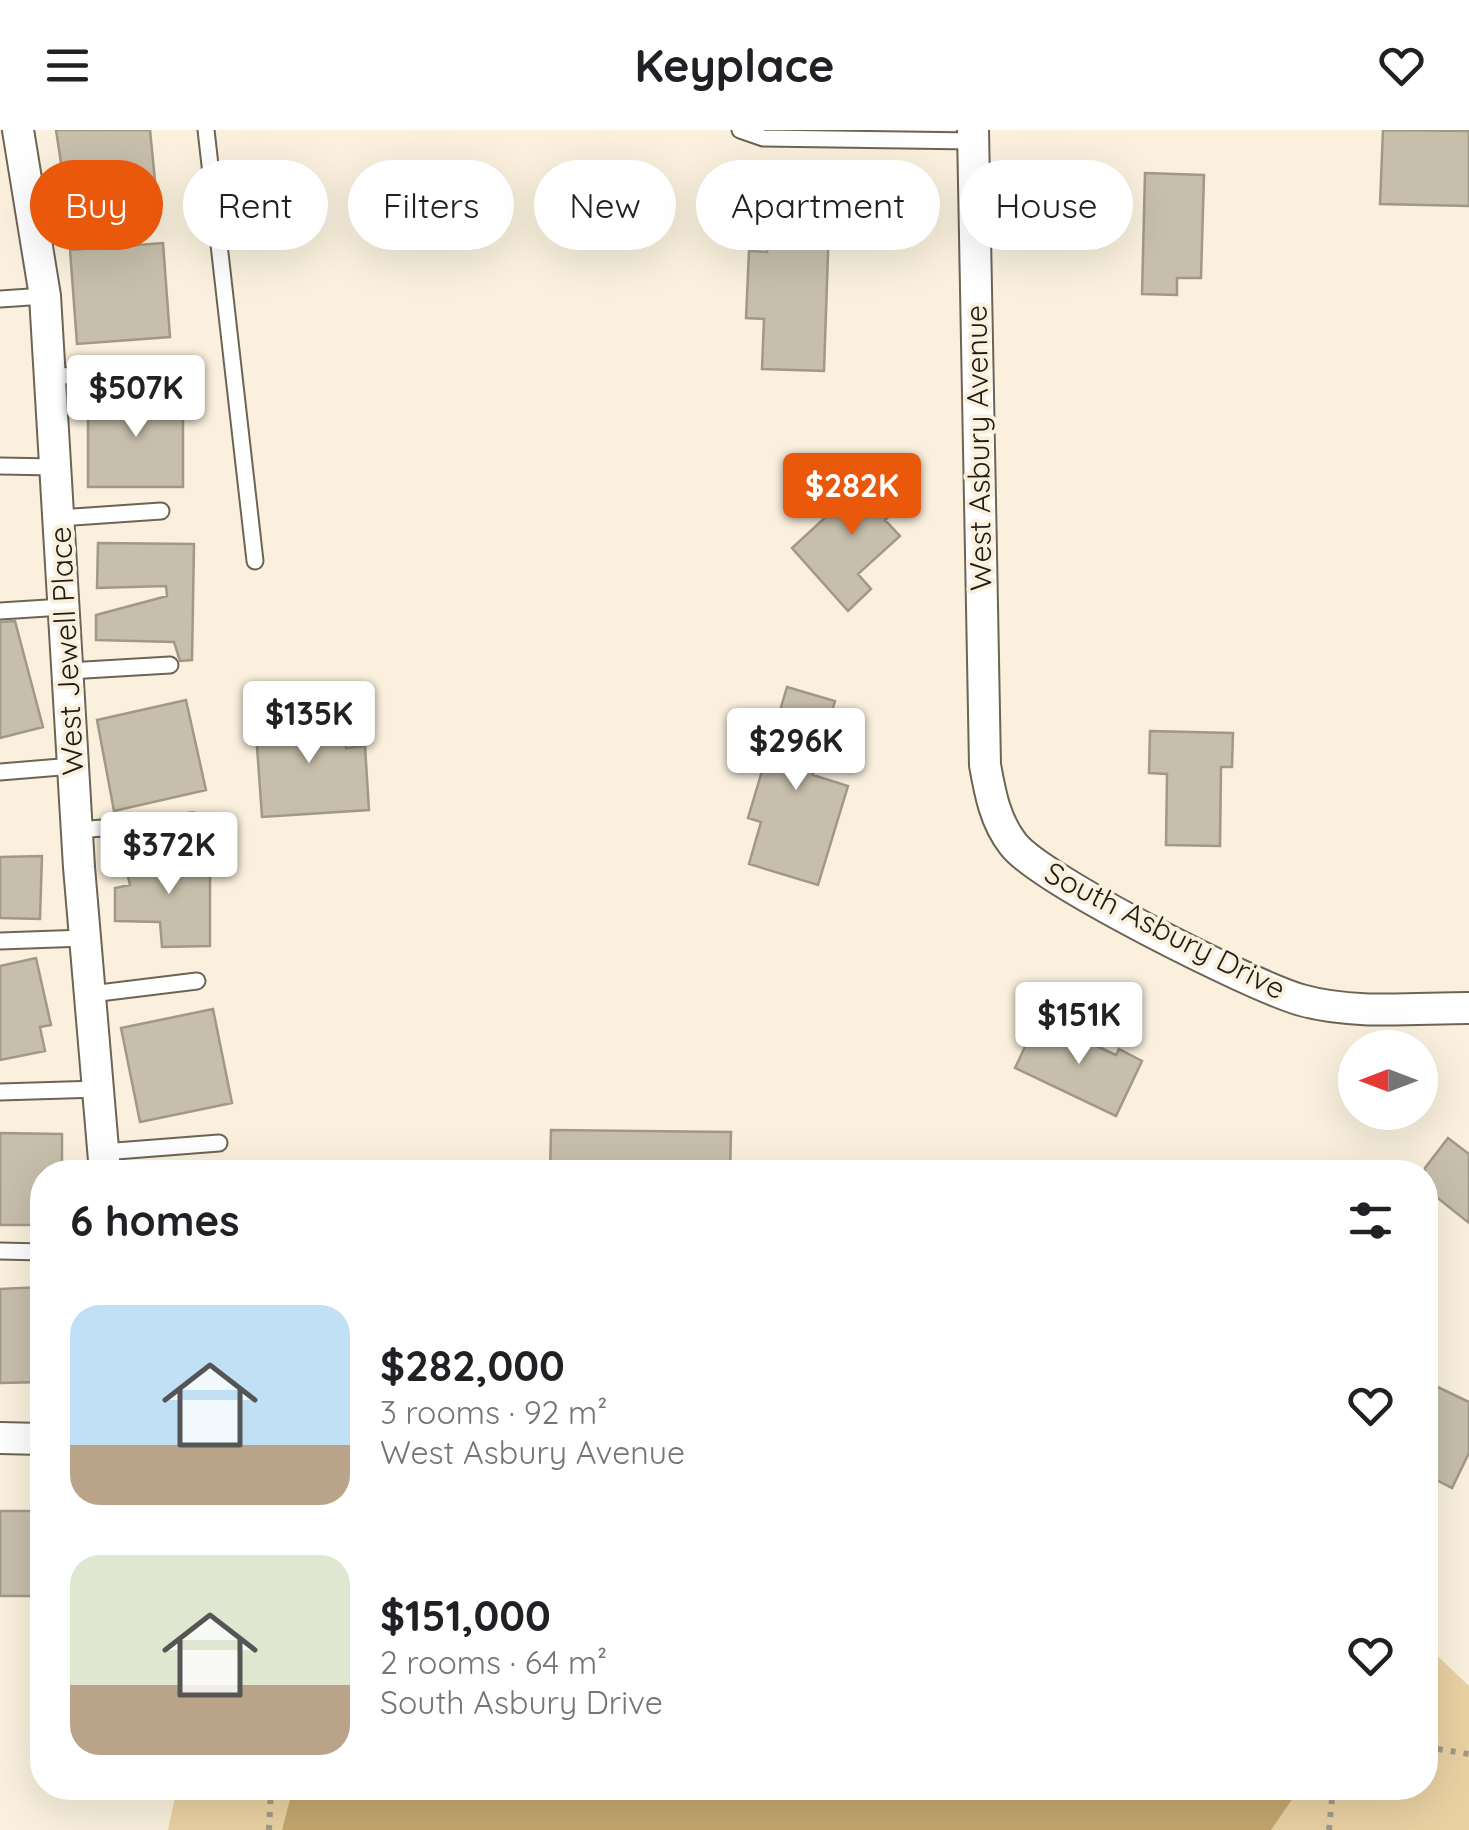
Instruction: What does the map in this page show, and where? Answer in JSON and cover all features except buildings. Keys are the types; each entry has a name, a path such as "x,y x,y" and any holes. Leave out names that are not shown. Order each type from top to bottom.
{"street":[{"name":"West Jewell Place","path":"18,130 30,202"},
{"name":"West Asbury Avenue","path":"973,135 986,765"},
{"name":"West Jewell Place","path":"38,250 45,296 77,830 104,1160"},
{"name":"South Asbury Drive","path":"986,765 991,800 1001,826 1014,846 1035,864 1080,892 1244,976 1301,1000 1334,1006 1469,1008"},
{"path":"0,1438 30,1439"}],"lane":[{"path":"206,130 255,561"},
{"path":"740,130 763,138 973,135"},
{"path":"0,299 45,296"},
{"path":"50,377 141,369"},
{"path":"0,466 56,467"},
{"path":"59,518 161,511"},
{"path":"0,611 63,607"},
{"path":"68,671 170,666"},
{"path":"0,772 73,766"},
{"path":"77,830 193,821"},
{"path":"0,942 86,938"},
{"path":"91,994 197,980"},
{"path":"0,1092 99,1089"},
{"path":"116,1160 219,1143"},
{"path":"0,1251 30,1252"}],"path":[{"path":"1438,1749 1469,1754"},
{"path":"269,1830 270,1800"},
{"path":"1329,1830 1331,1800"}],"shaded area":[{"path":"1438,1656 1469,1686 1469,1830 168,1830 174,1800 1438,1800"},
{"path":"290,1800 1292,1800 1271,1830 282,1830"}]}
